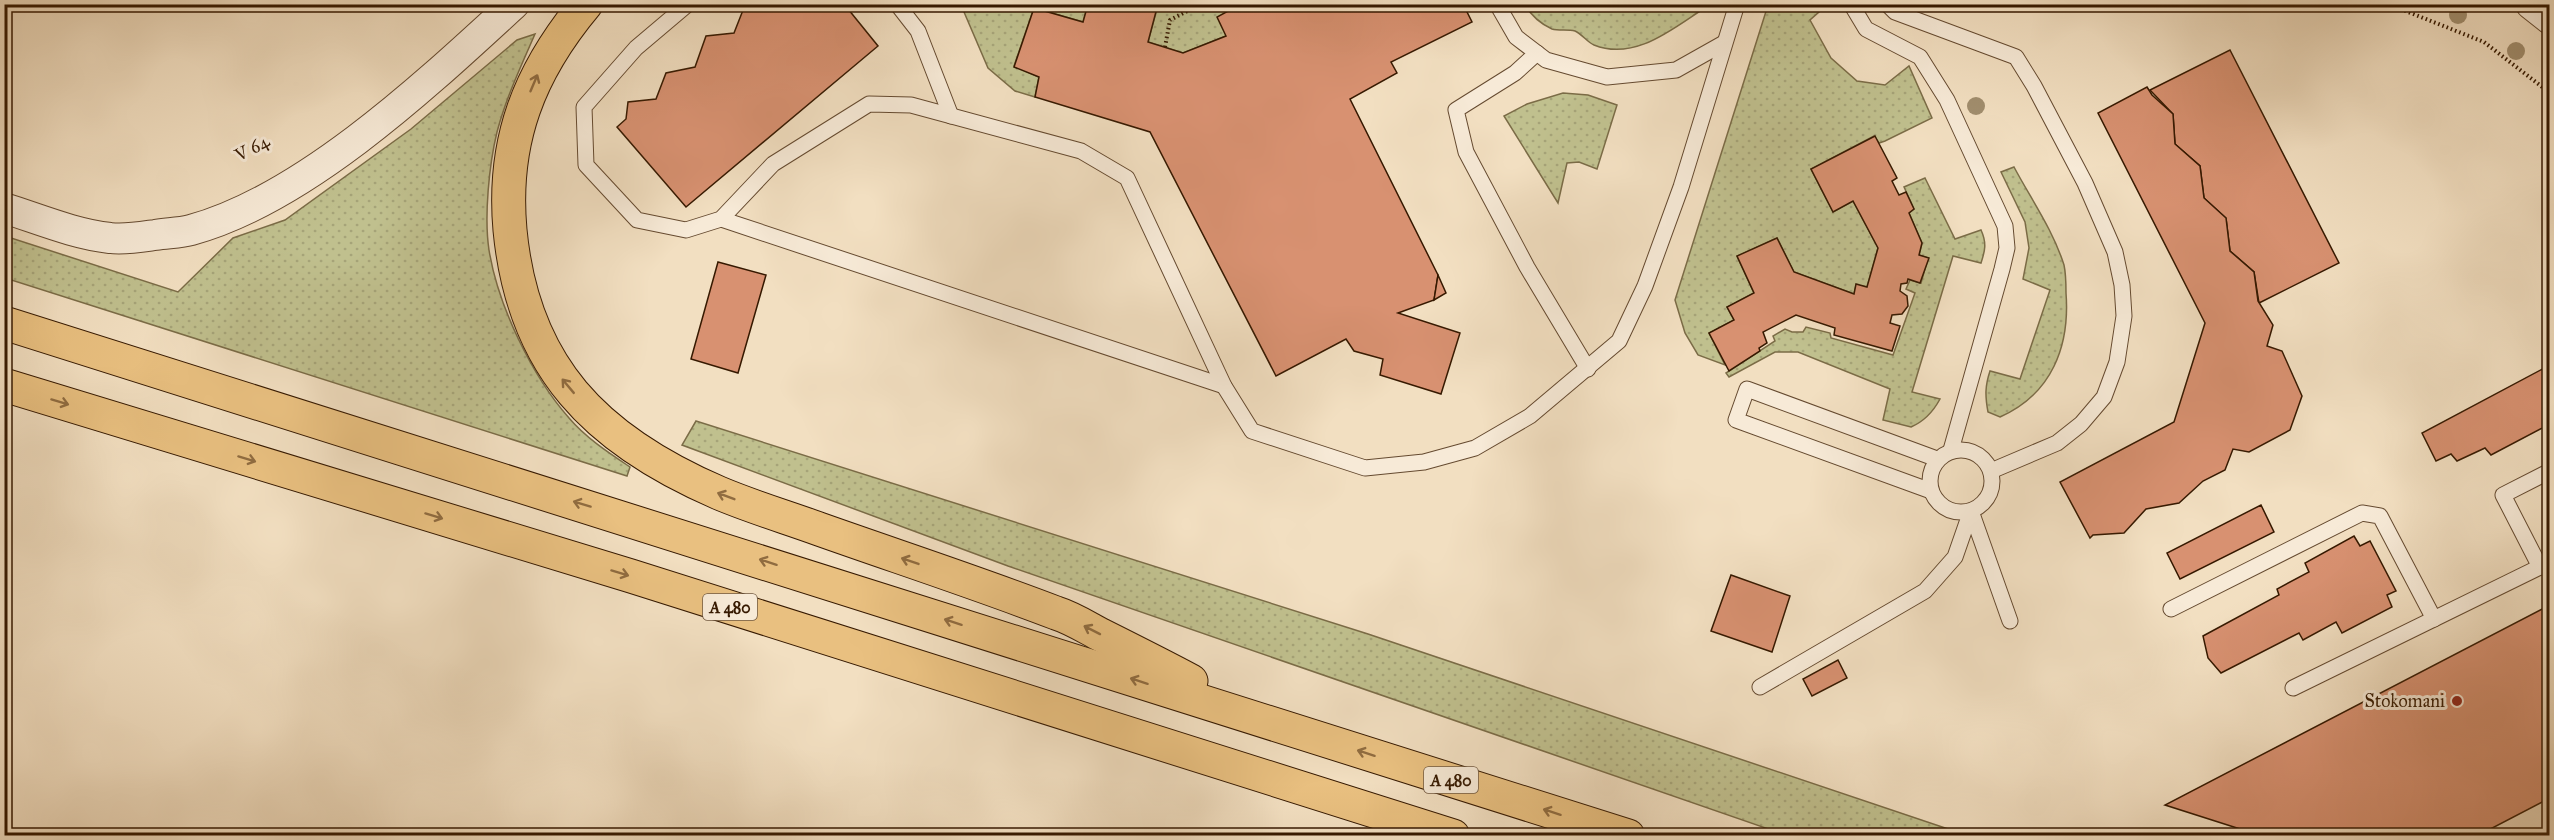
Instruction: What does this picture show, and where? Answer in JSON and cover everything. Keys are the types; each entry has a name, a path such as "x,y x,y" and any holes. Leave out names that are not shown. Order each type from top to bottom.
{"highway":[{"path":"586,4 555,45 537,75 514,138 508,178 514,265 524,307 539,342 562,379 592,414 632,448 663,467 721,494 1060,614 1275,724"},
{"name":"A 480","path":"4,322 1628,836"},
{"name":"A 480","path":"4,385 631,576 1454,836"}],"street":[{"path":"4,208 82,233 112,239 190,231 222,219 265,200 302,178 373,126 514,4"},
{"path":"477,38 524,4"},
{"path":"2531,4 2550,19"}],"lane":[{"path":"688,4 636,48 584,107 586,165 637,220 686,230 721,219 773,164 869,105 911,105 1081,151 1126,178 1224,387 1252,430 1365,468 1424,462 1476,447 1530,416 1619,341 1645,286 1681,187 1737,4"},
{"path":"897,4 918,31 951,116"},
{"path":"1497,4 1516,37 1546,60 1607,77 1676,70 1724,43"},
{"path":"1851,4 1866,29 1920,57 1947,100 2005,226 2007,248 2002,269 1951,450"},
{"path":"1887,4 1895,12 2016,57 2034,86 2085,183 2115,252 2122,285 2124,316 2117,362 2104,397 2081,424 2057,443 1991,471"},
{"path":"1537,53 1515,73 1456,111 1466,152 1527,267 1588,369"},
{"path":"721,219 1224,387"},
{"path":"1931,491 1736,420 1747,389 1937,459"},
{"path":"1967,449 1983,456 1991,471 1992,487 1985,502 1971,511 1955,512 1939,504 1931,491 1930,474 1937,459 1951,450 1967,449"},
{"path":"2293,688 2545,564 2503,495 2550,471"},
{"path":"1971,511 2010,621"},
{"path":"1760,687 1924,591 1955,556 1971,511"},
{"path":"2171,609 2362,513 2380,516 2434,619"}],"path":[{"path":"1165,47 1170,20 1201,4"},
{"path":"2388,4 2484,42 2550,93"}],"green space":[{"path":"961,5 1088,5 1083,22 1034,8 1014,66 1039,77 1035,97 1015,91 988,68"},
{"path":"1158,5 1241,5 1226,36 1183,53 1148,42"},
{"path":"1525,5 1705,5 1703,9 1652,41 1623,49 1609,49 1594,45 1575,31 1552,29 1544,25"},
{"path":"1768,5 1827,5 1810,20 1831,58 1857,81 1885,85 1909,66 1932,118 1879,143 1874,136 1811,169 1833,212 1853,201 1878,248 1867,287 1856,285 1854,294 1794,272 1777,238 1737,256 1754,293 1727,307 1734,320 1709,333 1725,365 1698,355 1685,333 1675,300"},
{"path":"535,34 509,94 494,145 487,207 489,250 500,294 509,317 518,339 542,382 555,401 583,432 630,467 627,476 5,278 5,236 178,292 233,238 285,220 411,129 517,40"},
{"path":"1563,93 1588,95 1617,105 1597,169 1579,162 1567,163 1558,203 1504,116 1527,104"},
{"path":"2014,167 2048,227 2064,265 2065,332 2061,349 2045,382 2018,407 2000,417 1988,412 1986,391 1990,371 2020,379 2050,290 2023,279 2029,248 2025,222 2001,172"},
{"path":"1925,178 1955,239 1981,230 1985,247 1981,263 1953,256 1912,392 1940,399 1928,416 1911,427 1883,420 1890,389 1798,352 1775,352 1729,377 1726,373 1775,341 1773,336 1785,329 1792,332 1803,332 1806,327 1830,333 1831,338 1893,355 1915,293 1906,289 1910,280 1921,283 1928,258 1919,255 1922,243 1909,213 1914,209 1904,187"},
{"path":"696,421 1368,634 1966,835 1786,835 1008,566 682,445"}],"building":[{"path":"844,4 878,46 686,207 617,127 626,119 628,102 656,99 666,73 695,67 706,36 734,33 745,5"},
{"path":"1088,4 1158,4 1148,42 1183,53 1226,36 1217,17 1241,4 1463,4 1472,22 1391,62 1397,73 1350,99 1438,275 1434,300 1398,313 1460,333 1441,394 1380,375 1383,359 1354,351 1346,339 1276,376 1150,132 1035,97 1039,77 1014,67 1034,8 1083,22"},
{"path":"2230,50 2339,263 2259,303 2254,272 2230,251 2226,218 2204,198 2200,166 2175,144 2173,114 2150,90"},
{"path":"2147,87 2152,95 2173,114 2175,144 2200,166 2204,198 2226,218 2230,251 2254,272 2258,301 2273,325 2267,346 2282,351 2302,396 2290,430 2249,452 2233,449 2225,470 2203,481 2179,503 2146,509 2124,533 2093,535 2090,538 2060,482 2174,422 2205,323 2098,113"},
{"path":"1875,136 1897,178 1892,181 1899,195 1906,192 1914,209 1909,213 1922,243 1919,255 1929,258 1920,283 1908,279 1907,283 1901,284 1900,291 1907,296 1908,306 1902,314 1892,315 1890,323 1900,326 1892,351 1834,335 1835,328 1796,315 1763,332 1767,343 1759,348 1760,351 1729,371 1709,333 1734,320 1727,307 1754,293 1737,256 1777,238 1794,272 1854,294 1856,284 1867,287 1878,248 1853,201 1833,212 1811,169"},
{"path":"718,262 766,275 738,373 691,359"},
{"path":"1438,275 1446,293 1434,300"},
{"path":"2550,365 2550,424 2491,455 2485,448 2457,461 2451,454 2436,461 2422,433"},
{"path":"2261,505 2274,532 2180,579 2167,553"},
{"path":"2354,536 2360,546 2370,541 2396,591 2387,595 2392,607 2342,633 2336,622 2303,640 2299,633 2221,673 2208,658 2203,636 2279,595 2277,589 2309,572 2305,563"},
{"path":"1731,575 1790,596 1772,652 1711,631"},
{"name":"Stokomani","path":"2550,605 2550,798 2477,836 2262,836 2165,805"},
{"path":"1838,660 1847,678 1812,696 1803,679"}],"place":[{"name":"Stokomani","path":"2457,701"}]}
